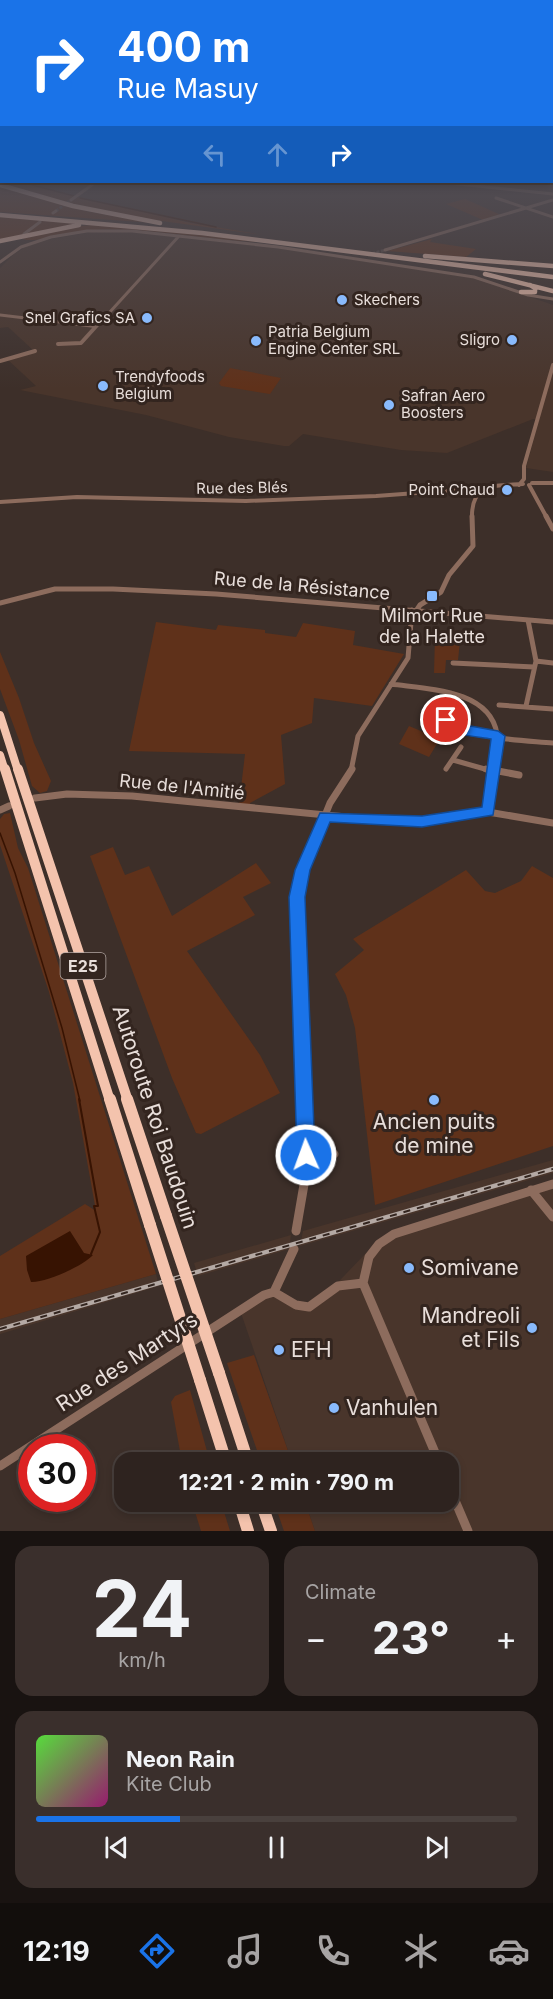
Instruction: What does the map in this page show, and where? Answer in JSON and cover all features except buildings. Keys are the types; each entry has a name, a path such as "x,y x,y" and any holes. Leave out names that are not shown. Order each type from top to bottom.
{"highway":[{"path":"304,246 553,275"},
{"path":"341,246 553,275"},
{"path":"401,254 553,266"},
{"path":"426,261 553,291"},
{"path":"521,292 535,291 534,287 527,284"},
{"name":"Autoroute Roi Baudouin","path":"0,716 245,1452"},
{"name":"Autoroute Roi Baudouin","path":"0,755 223,1452"},
{"path":"242,1512 248,1531"},
{"path":"264,1512 271,1531"}],"street":[{"path":"0,262 10,253 24,246"},
{"path":"58,344 76,345 169,246"},
{"path":"260,246 474,277 521,292 553,298"},
{"path":"385,250 398,246"},
{"path":"357,259 365,255"},
{"path":"1,316 96,326"},
{"path":"0,361 36,351"},
{"path":"553,365 524,471 525,483 553,529"},
{"name":"Rue des Blés","path":"0,502 77,497 246,501 376,496 525,483 553,483"},
{"path":"296,1231 305,1184 306,1155 297,897 303,870 334,795 351,772 358,736 408,658 414,610 441,592 449,575 473,546 472,505 474,499 484,488"},
{"name":"Rue de la Résistance","path":"0,603 48,590 67,588 201,593 553,624"},
{"path":"526,706 535,664 529,622"},
{"path":"453,663 553,663"},
{"path":"392,684 462,696 477,702 495,719 498,736 488,812"},
{"path":"499,705 553,709"},
{"path":"446,720 449,724 463,730 537,743 553,743"},
{"path":"446,769 461,747"},
{"path":"453,760 519,775"},
{"name":"Rue de l'Amitié","path":"35,798 67,794 132,796 325,817 422,822 488,812 553,823"},
{"path":"0,810 9,806"},
{"path":"306,1155 334,1154"},
{"path":"435,1452 363,1283 363,1272 373,1249 386,1237 402,1230 553,1184"},
{"path":"531,1190 553,1217"},
{"path":"294,1249 274,1292 295,1305 304,1307 320,1301 332,1288 349,1283 363,1283"},
{"name":"Rue des Martyrs","path":"0,1466 264,1295 274,1292"},
{"path":"459,1510 468,1531"}],"shaded area":[{"path":"26,246 259,246 479,279 553,305 553,472 526,468 539,420 533,419 447,453 401,450 303,434 289,446 284,446 229,437 146,415 20,390 36,386 8,360 34,351 8,327 0,328 0,268 14,254"},
{"path":"404,246 459,246 476,249 466,257 387,251"},
{"path":"230,368 281,378 270,394 221,386 219,383"},
{"path":"156,622 216,630 218,625 265,630 265,633 296,637 303,623 355,631 353,645 404,654 372,706 314,698 312,723 281,735 285,784 250,803 250,806 239,805 245,754 129,751"},
{"path":"447,631 461,632 458,660 446,660 445,673 434,673 435,637 447,637"},
{"path":"0,652 34,743 51,781 47,791 40,793 32,786 19,740 0,689"},
{"path":"409,726 440,739 429,757 399,744"},
{"path":"10,813 18,848 28,868 156,1274 0,1319 0,1256 85,1204 96,1211 73,1083 49,992 0,845 0,819 4,814"},
{"path":"113,847 125,875 149,866 172,916 256,863 271,883 243,897 255,915 187,951 260,1055 280,1093 201,1134 196,1133 172,1078 90,856"},
{"path":"532,866 553,878 553,1146 375,1205 355,1028 346,995 335,974 364,950 353,939 466,870 485,891 495,893 521,881"},
{"path":"553,1160 553,1173 300,1246 303,1231"},
{"path":"553,1186 553,1531 315,1531 308,1512 459,1512 459,1452 289,1452 241,1313 274,1292 295,1305 320,1301 368,1251 386,1237"},
{"path":"70,1231 84,1253 93,1255 64,1273 31,1282 26,1256"},
{"path":"291,1235 289,1249 198,1276 194,1263"},
{"path":"156,1274 159,1286 0,1334 0,1319"},
{"path":"254,1355 288,1452 258,1452 227,1363"},
{"path":"190,1390 207,1452 180,1452 171,1402 175,1396"},
{"path":"195,1512 224,1512 230,1531 201,1531"},
{"path":"277,1512 308,1512 315,1531 284,1531"}],"waterway":[{"path":"0,833 15,873 62,1028 80,1101"},
{"path":"79,1099 98,1206 94,1206 100,1232 91,1254"}],"tunnel":[{"path":"368,255 385,250"}],"railway":[{"path":"0,1329 553,1169"}],"place":[{"name":"Skechers","path":"342,300"},
{"name":"Snel Grafics SA","path":"147,318"},
{"name":"Sligro","path":"512,340"},
{"name":"Patria Belgium Engine Center SRL","path":"256,341"},
{"name":"Trendyfoods Belgium","path":"103,386"},
{"name":"Safran Aero Boosters","path":"389,405"},
{"name":"Point Chaud","path":"507,490"},
{"name":"Milmort Rue de la Halette","path":"432,596"},
{"name":"Ancien puits de mine","path":"434,1100"},
{"name":"Somivane","path":"409,1268"},
{"name":"Mandreoli et Fils","path":"532,1328"},
{"name":"EFH","path":"279,1350"},
{"name":"Vanhulen","path":"334,1408"}],"route":[{"path":"306,1155 297,897 303,870 325,817 422,822 488,812 498,736 463,730 449,724 446,720"}]}
